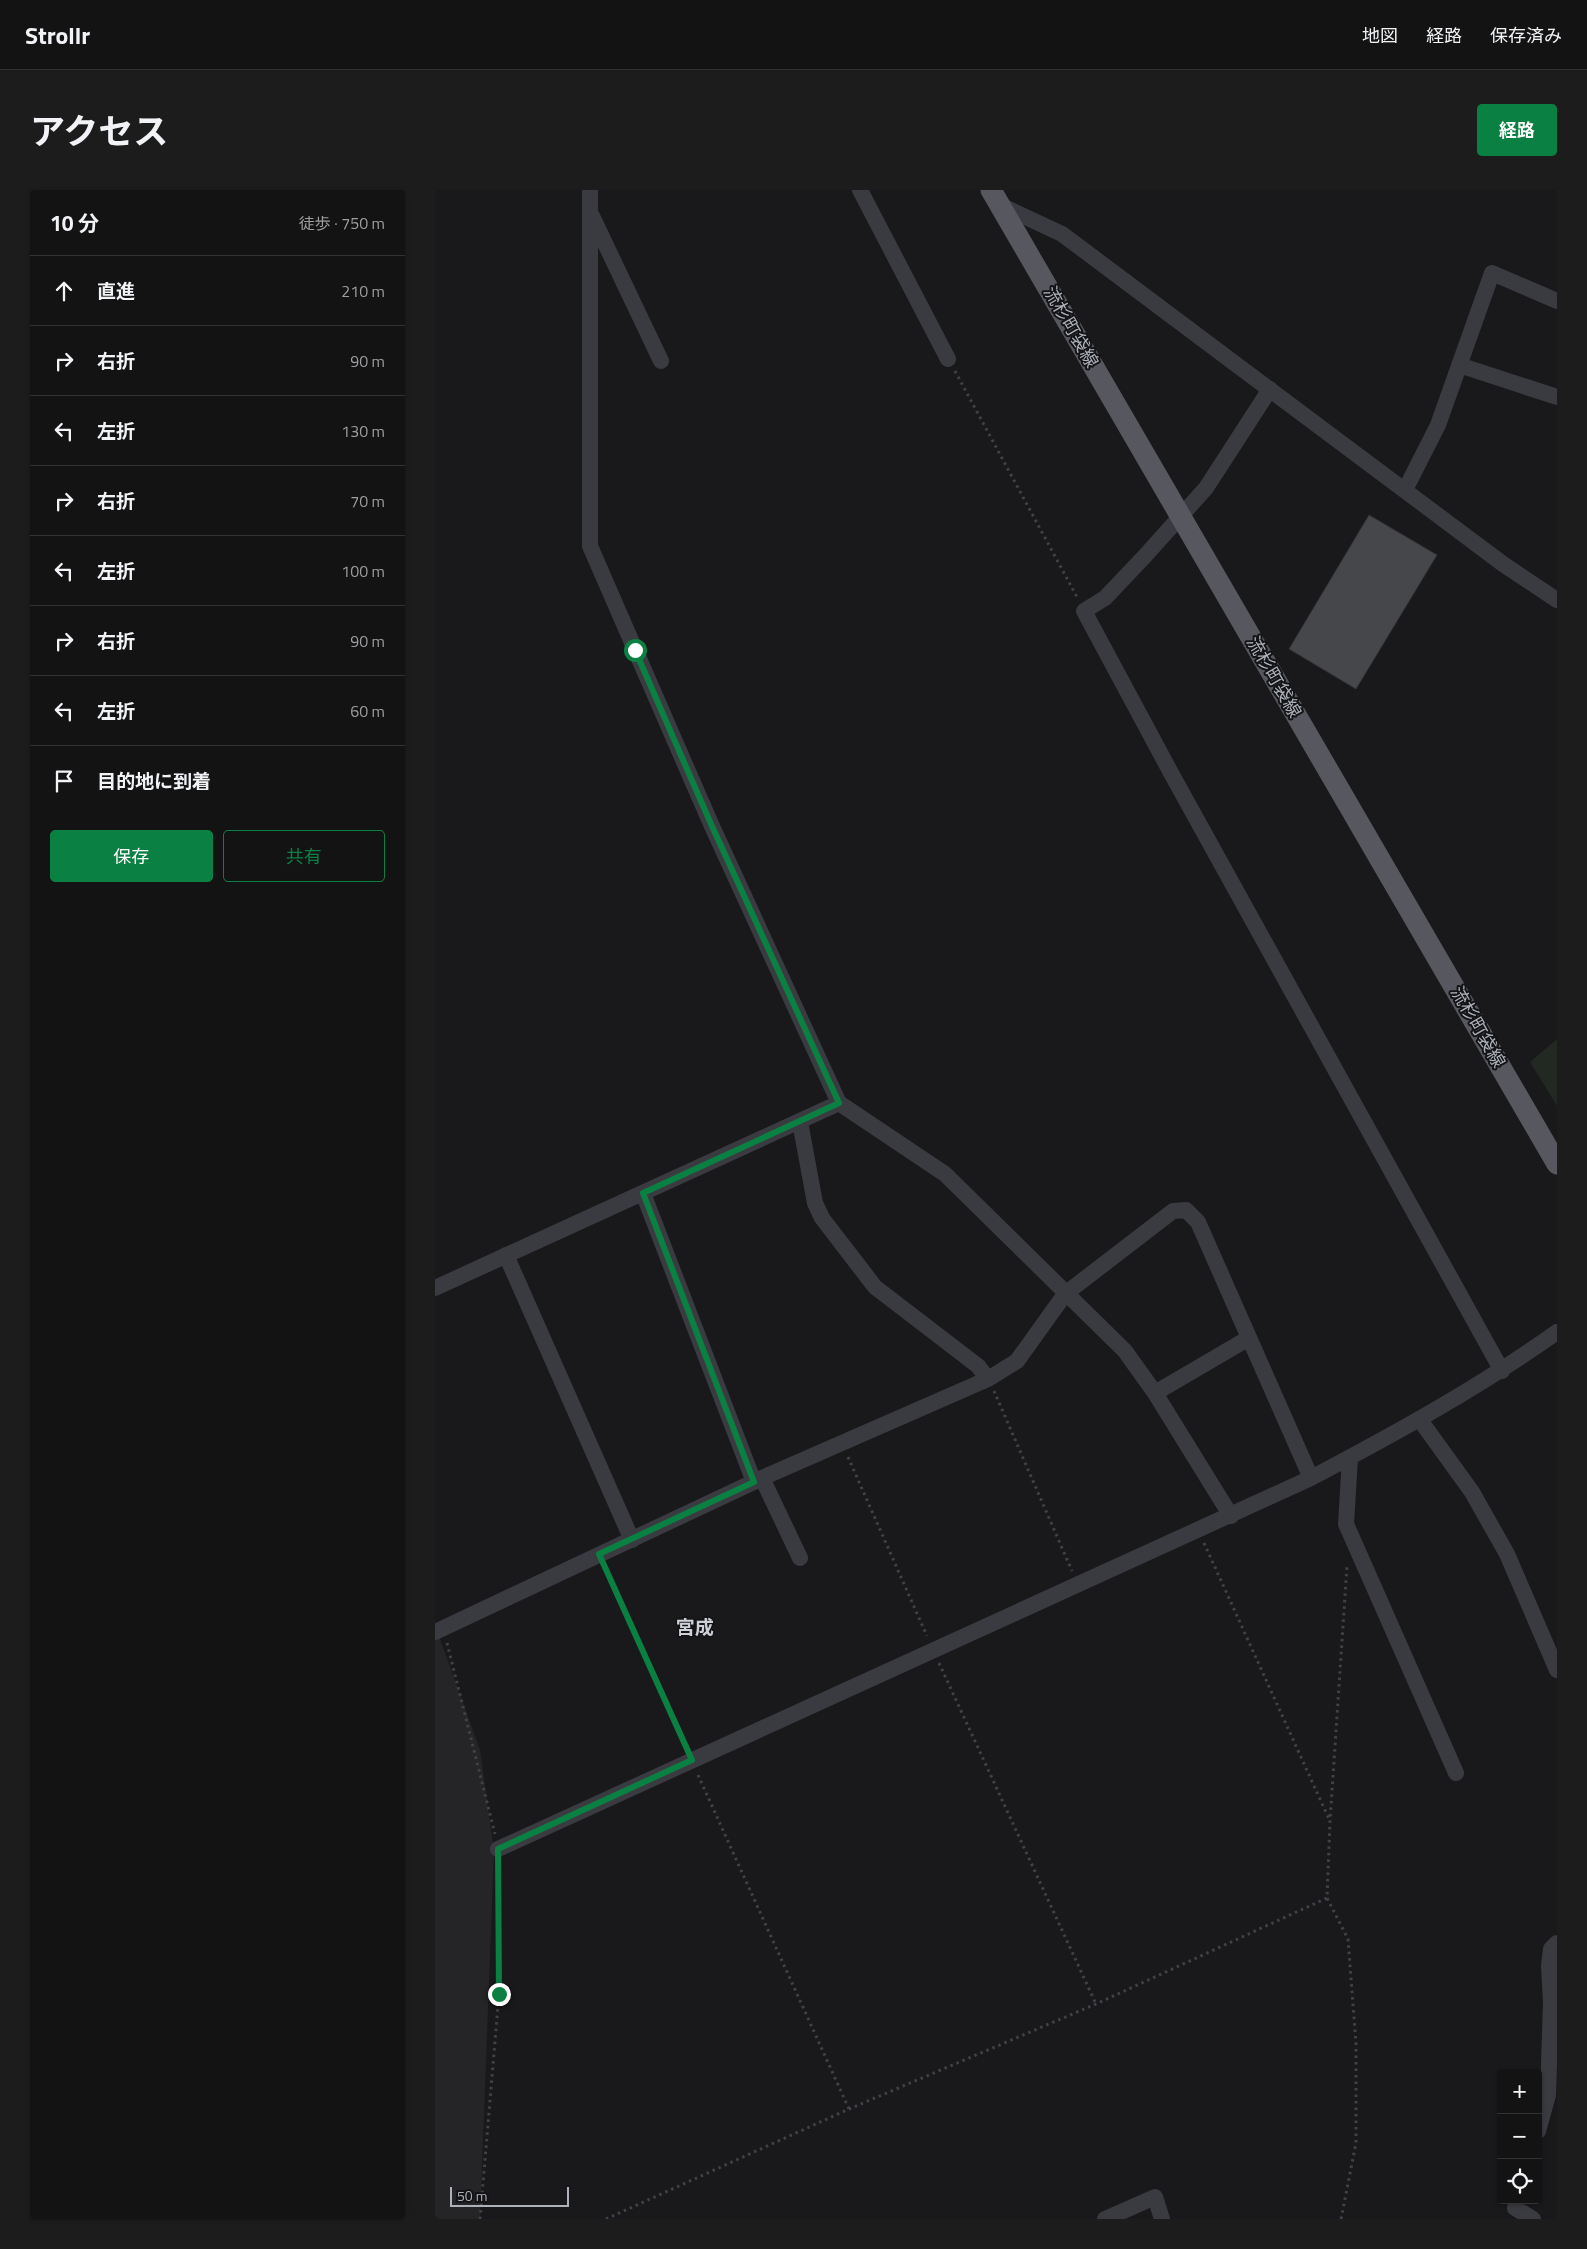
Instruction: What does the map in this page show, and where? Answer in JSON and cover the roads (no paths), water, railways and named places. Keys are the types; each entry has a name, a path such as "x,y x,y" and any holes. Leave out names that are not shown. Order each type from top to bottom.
{"main road":[{"name":"流杉町袋線","path":"995,197 1557,1164"}],"street":[{"path":"590,190 590,546 711,824 839,1103 945,1174 1125,1351 1155,1394 1231,1516"},
{"path":"860,190 948,359"},
{"path":"995,197 1062,234 1503,564 1557,600"},
{"path":"591,213 661,361"},
{"path":"1405,490 1438,425 1492,273 1557,301"},
{"path":"1459,365 1557,397"},
{"path":"1270,389 1206,488 1181,518 1105,598 1084,611 1171,773 1502,1371"},
{"path":"435,1288 839,1103"},
{"path":"800,1122 815,1203 822,1218 875,1287 978,1366 988,1379"},
{"path":"643,1193 758,1480 800,1558"},
{"path":"439,1630 758,1480 988,1379 1017,1361 1065,1294 1173,1211 1186,1210 1198,1222 1311,1478"},
{"path":"506,1255 632,1540"},
{"path":"498,1849 1311,1478 1420,1420 1502,1371 1557,1332"},
{"path":"1155,1394 1249,1338"},
{"path":"1420,1420 1473,1492 1507,1554 1557,1670"},
{"path":"1350,1458 1346,1524 1456,1773"},
{"path":"1542,2117 1549,2095 1551,2019 1549,1966 1551,1949 1557,1943"},
{"path":"1105,2219 1155,2197 1163,2219"},
{"path":"1516,2204 1515,2208 1533,2219"}],"district":[{"name":"宮成","path":"695,1627"}]}
